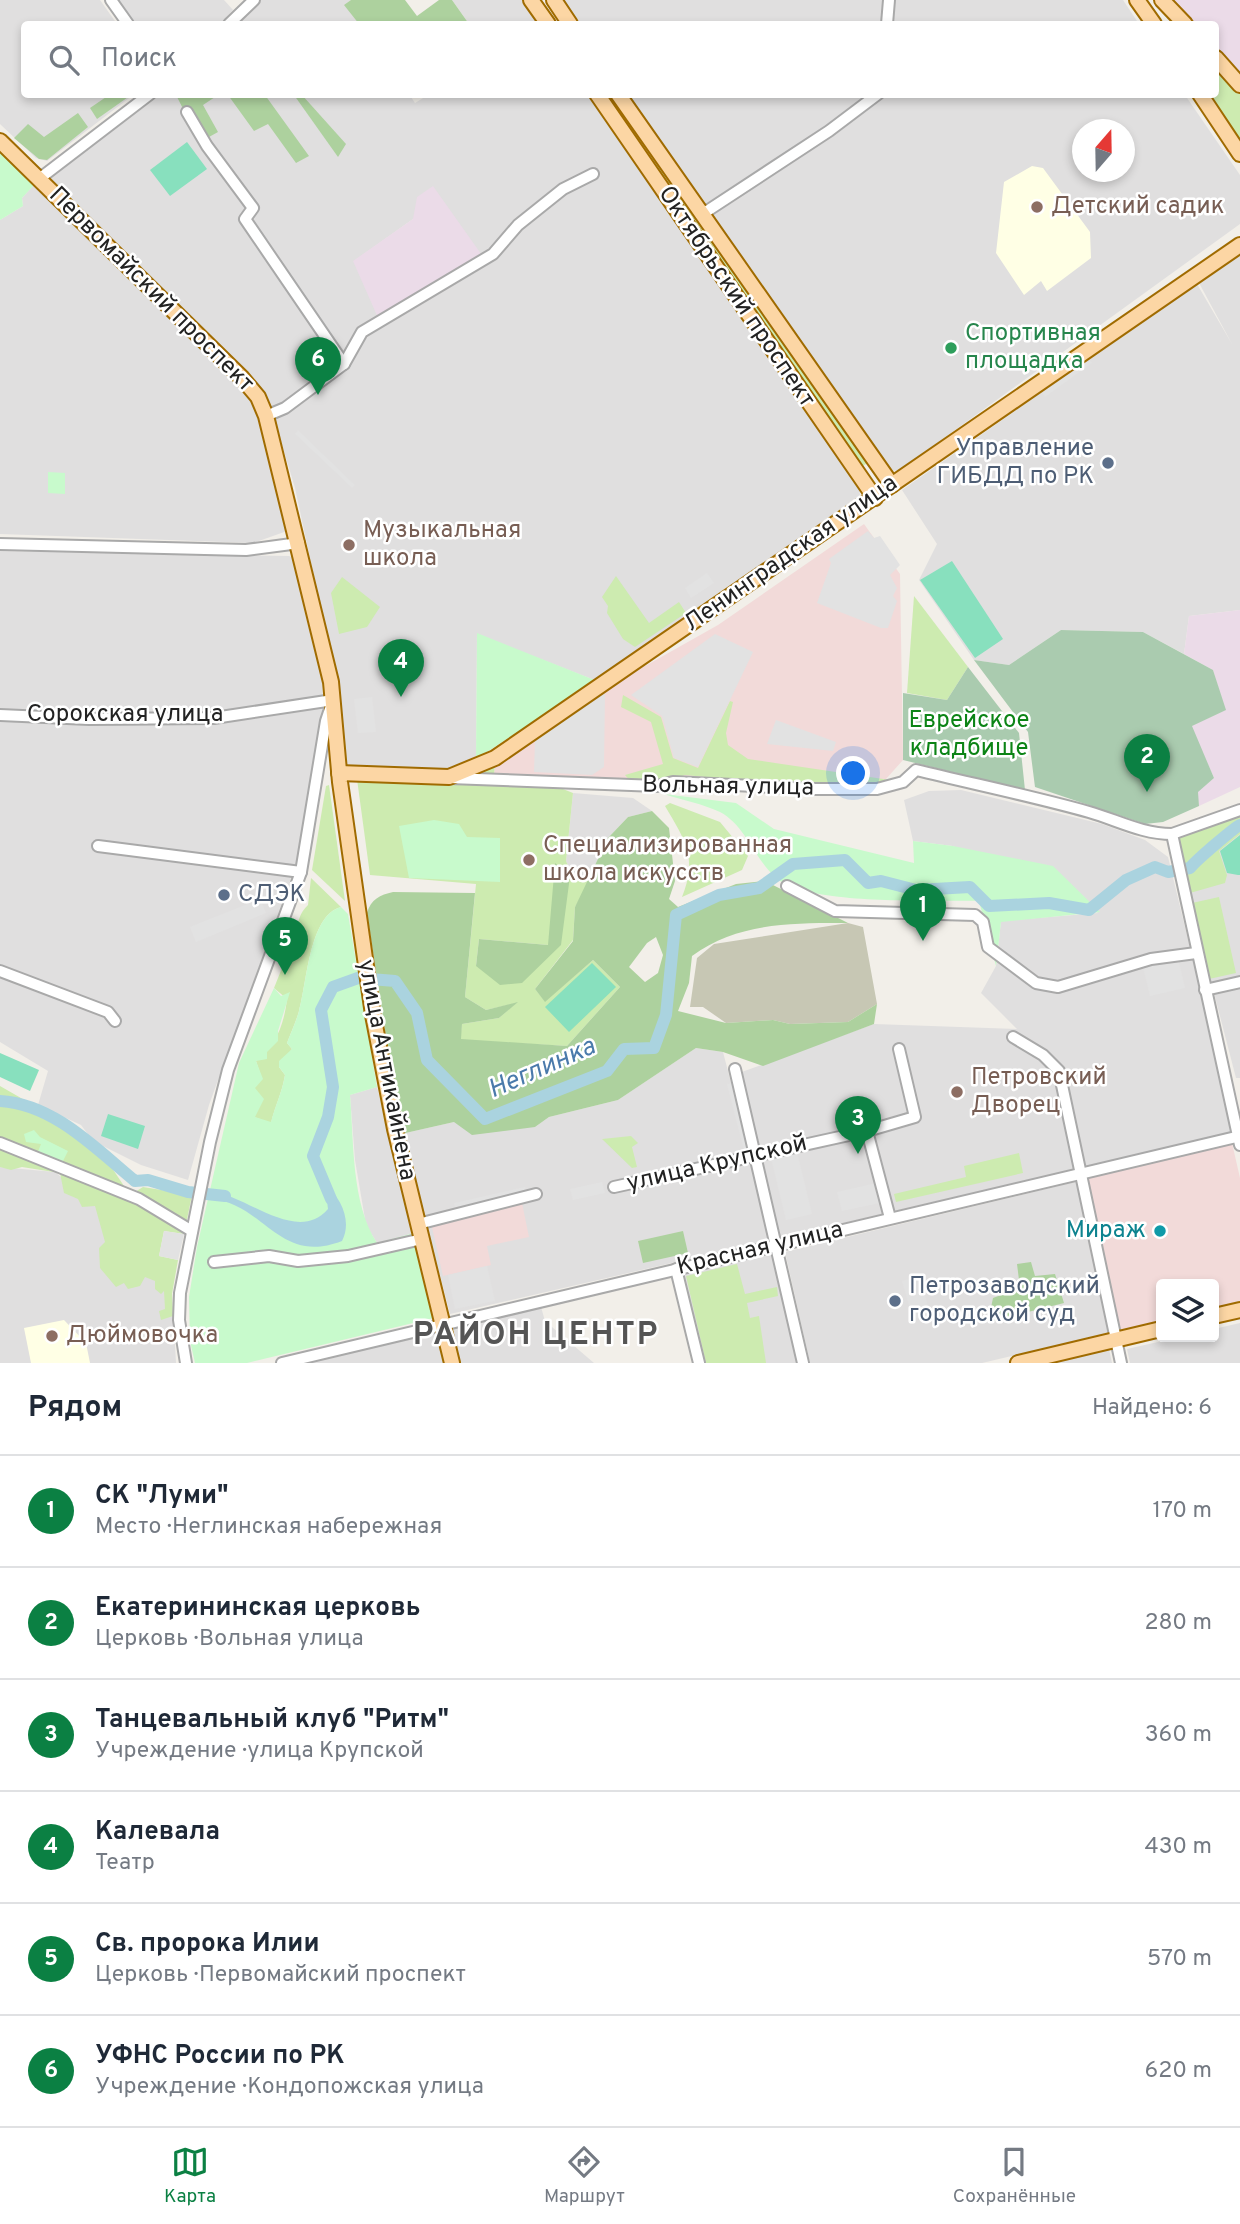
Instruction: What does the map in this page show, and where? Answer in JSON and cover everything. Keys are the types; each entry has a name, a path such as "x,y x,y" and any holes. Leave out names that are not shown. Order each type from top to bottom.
{"main road":[{"path":"531,0 546,21"},
{"path":"554,0 568,21"},
{"path":"1137,0 1152,21"},
{"path":"1162,0 1182,21"},
{"path":"1219,61 1240,85"},
{"name":"Октябрьский проспект","path":"621,98 892,485"},
{"path":"1203,98 1240,154"},
{"name":"Октябрьский проспект","path":"600,100 876,498"},
{"name":"Первомайский проспект","path":"0,141 242,378 258,397 266,416 299,543 333,700 339,773"},
{"name":"Ленинградская улица","path":"339,773 449,777 495,758 1240,245"},
{"name":"улица Антикайнена","path":"339,773 373,1015 395,1129 452,1363"},
{"path":"1219,1315 1240,1310"},
{"path":"1018,1363 1156,1330"}],"street":[{"path":"111,0 126,21"},
{"path":"232,21 254,0"},
{"path":"887,21 889,0"},
{"path":"39,179 145,98"},
{"path":"701,215 829,131 873,98"},
{"path":"187,113 207,146 253,208 245,219 344,364"},
{"path":"266,416 285,408 344,364 362,332 493,254 518,225 554,196 593,174"},
{"path":"0,544 246,550 299,543"},
{"name":"Сорокская улица","path":"0,715 89,719 214,718 333,700"},
{"name":"Первомайский проспект","path":"186,1363 179,1320 180,1293 199,1197 228,1070 301,872 326,721 333,700"},
{"name":"Вольная улица","path":"449,777 657,786 673,782 811,789 877,789 904,782 916,771 1089,812 1143,831 1172,834 1240,810"},
{"name":"Ленинградская улица","path":"317,783 325,774 339,773"},
{"path":"1172,834 1180,881 1239,1139"},
{"path":"98,846 301,872"},
{"path":"787,886 835,911 975,915 983,922 988,947 1035,983 1058,987 1151,959 1196,953"},
{"path":"0,971 108,1012 115,1021"},
{"path":"1205,990 1240,982"},
{"path":"1013,1037 1043,1055 1059,1071 1121,1363"},
{"name":"улица Крупской","path":"614,1187 867,1131 915,1117 899,1049"},
{"path":"735,1069 803,1363"},
{"path":"1226,1084 1240,1085"},
{"path":"867,1131 890,1218"},
{"name":"Красная улица","path":"282,1363 1081,1172 1239,1139"},
{"path":"0,1143 139,1199 192,1231"},
{"path":"418,1224 536,1194"},
{"path":"214,1262 269,1256 298,1261 330,1258 422,1239"},
{"path":"676,1269 699,1363"}],"shaded area":[{"path":"0,0 100,0 115,21 21,21 21,98 129,98 47,161 36,158 0,124"},
{"path":"118,0 224,0 233,10 223,21 132,21"},
{"path":"261,0 351,0 345,5 357,21 237,21"},
{"path":"452,0 522,0 537,21 467,21"},
{"path":"564,0 1123,0 1137,21 578,21"},
{"path":"1173,0 1240,0 1240,72 1219,49 1219,21 1193,21"},
{"path":"156,98 412,98 415,103 423,98 589,98 859,488 860,495 855,502 597,681 477,634 476,759 449,769 348,767 344,758 337,684 295,488 269,401 255,381 53,183 51,177","holes":["413,219 379,319 354,261"]},
{"path":"628,98 1187,98 1240,175 1240,224 900,470 889,471"},
{"name":"Детский садик","path":"1032,166 1043,168 1090,232 1091,258 1047,291 1041,281 1024,295 996,253 1004,182"},
{"path":"34,185 197,340 249,396 259,416 287,531 253,543 0,534 0,220 23,206 22,198"},
{"path":"433,186 484,258 379,320 353,261 413,219 417,197"},
{"path":"1240,252 1240,610 1189,616 1184,654 1143,632 1061,630 1009,665 974,660 919,580 937,544 902,490 1197,284 1232,344 1198,281"},
{"path":"1087,356 1092,363 1045,397 1040,390"},
{"path":"298,430 355,485 352,488 295,434"},
{"path":"864,524 900,574 903,760 877,789 494,775 495,763 631,671 647,665 718,625"},
{"path":"868,531 874,538 880,536 900,565 890,575 897,588 893,596 897,601 888,628 881,628 817,603 831,563 829,559"},
{"path":"0,551 289,556 296,559 304,610 322,676 323,706 300,853 209,1105 188,1180 141,1165 93,1141 81,1125 38,1105 48,1071 0,1042"},
{"path":"707,573 714,583 691,598 685,588"},
{"path":"1240,610 1240,787 1199,806 1197,792 1214,778 1191,726 1225,710 1213,670 1184,654 1189,616"},
{"path":"715,634 753,652 698,767 674,758 662,716 631,695"},
{"path":"605,693 604,767 592,775 534,772 535,740"},
{"path":"372,697 376,732 358,733 354,699"},
{"path":"776,720 836,742 833,751 767,744"},
{"path":"961,790 1102,824 1145,840 1168,857 1233,1125 1231,1132 780,1238 739,1073 874,1024 1017,1029 981,993 996,966 1001,921 1098,913 953,846 913,841 904,800 929,791"},
{"path":"573,793 633,798 652,811 628,817 608,838 590,881 574,878 566,861"},
{"path":"1240,812 1240,1078 1236,1078 1176,846 1178,833"},
{"path":"260,899 266,913 196,942 190,927"},
{"path":"848,923 863,927 877,1004 848,1022 790,1024 773,1020 726,1023 703,1007 690,1007 697,958 714,944"},
{"path":"1178,958 1185,988 1150,996 1143,967"},
{"path":"696,1048 723,1052 772,1240 450,1314 440,1275 432,1260 401,1134 454,1122 535,1127 549,1117 618,1100"},
{"path":"732,1083 750,1153 745,1154 727,1084"},
{"path":"377,1087 414,1233 377,1243 366,1225 355,1160 350,1095"},
{"path":"1232,1143 1240,1178 1240,1301 1219,1307 1219,1279 1156,1279 1156,1321 1117,1331 1087,1177"},
{"path":"797,1152 812,1214 786,1220 771,1158"},
{"path":"0,1167 55,1172 131,1235 172,1294 176,1363 0,1363"},
{"path":"1079,1181 1108,1333 982,1363 810,1363 785,1252"},
{"path":"602,1182 605,1193 573,1200 570,1189"},
{"path":"881,1182 885,1202 842,1211 837,1192"},
{"path":"525,1187 526,1191 455,1207 454,1203"},
{"path":"522,1203 529,1237 487,1246 491,1265 443,1276 431,1223"},
{"path":"164,1231 184,1234 178,1260 159,1256"},
{"path":"774,1253 799,1363 704,1363 682,1273"},
{"path":"487,1266 495,1301 455,1309 448,1275"},
{"path":"920,1276 930,1315 913,1319 902,1281"},
{"path":"541,1307 545,1321 594,1363 459,1363 453,1327"},
{"name":"Дюймовочка","path":"64,1320 86,1343 90,1363 31,1363 24,1328"},
{"path":"1240,1323 1240,1363 1130,1363 1127,1349 1158,1342 1219,1342 1219,1328"},
{"path":"437,1332 446,1363 299,1363 329,1356"},
{"path":"1109,1349 1112,1363 1050,1363"}],"green space":[{"path":"351,0 405,0 417,16 439,0 452,0 467,21 357,21 344,5"},
{"path":"1222,72 1240,91 1240,145 1210,98 1219,98 1219,74"},
{"path":"105,98 127,98 97,119 90,108"},
{"path":"178,98 214,98 203,105 218,132 200,142"},
{"path":"230,98 267,98 309,156 296,163 268,124 254,131"},
{"path":"296,98 305,98 346,144 338,157"},
{"path":"604,98 620,98 869,462 858,469"},
{"path":"78,113 88,127 47,160 39,159 14,138 28,124 44,137"},
{"path":"187,142 207,169 170,196 150,170"},
{"path":"0,152 34,185 22,198 23,206 0,220"},
{"path":"48,472 65,473 65,494 48,493"},
{"path":"952,561 1003,639 975,658 920,580"},
{"path":"616,576 649,623 679,602 686,613 635,647 623,639 607,613 608,606 602,597"},
{"path":"342,577 380,607 367,627 339,634 331,593"},
{"path":"914,596 968,667 947,700 907,693"},
{"path":"1061,630 1143,632 1213,670 1226,710 1192,726 1214,778 1198,792 1199,806 1163,822 1145,824 1035,787 1028,732 974,660 1009,665"},
{"path":"477,633 597,681 476,759"},
{"name":"Еврейское кладбище","path":"968,667 1019,733 1025,790 903,760 903,693 947,700"},
{"path":"623,695 661,717 673,758 698,768 730,701 733,702 726,733 728,745 748,759 890,780 889,784 767,783 685,775 657,786 633,784 625,775 663,764 651,722 621,707"},
{"path":"495,763 494,775 530,776 573,793 566,861 574,878 590,881 575,907 573,940 535,989 545,1001 593,960 620,987 567,1046 460,1040 462,1024 499,1018 516,1003 486,1010 465,997 476,884 370,875 357,779 474,776","holes":["479,939 548,945 476,966"]},
{"path":"329,785 345,901 312,870 326,786"},
{"path":"664,794 736,803 774,829 914,863 913,841 953,846 1053,866 1100,912 1001,922 996,966 979,901 872,900 814,893 791,886 768,870 729,818 707,807"},
{"path":"670,803 720,822 748,856 742,870 682,897 687,883 689,860 683,839 665,806"},
{"path":"652,811 669,828 675,881 669,899 678,907 736,884 765,881 848,923 767,927 728,936 710,945 692,956 689,983 678,1011 726,1023 773,1020 790,1024 848,1022 877,1004 874,1024 763,1066 723,1052 696,1048 618,1100 549,1117 535,1127 472,1135 454,1122 401,1134 367,913 371,904 380,896 393,892 475,893 465,997 486,1010 518,1002 499,1018 462,1024 461,1039 567,1046 620,987 593,960 545,1002 535,989 573,941 575,907 608,838 628,817","holes":["656,937 663,955 658,973 645,982 629,967 647,943"]},
{"path":"1240,814 1240,834 1219,851 1227,875 1225,883 1190,893 1178,846 1179,835"},
{"path":"434,820 459,824 467,837 500,838 500,882 409,878 399,826"},
{"path":"1240,835 1240,875 1227,873 1220,851"},
{"path":"555,863 570,876 561,945 522,983 500,985 476,966 479,939 548,945"},
{"path":"311,878 341,907 330,913 316,936 299,1011 287,1043 292,1049 279,1067 285,1075 271,1123 254,1117 254,1088 262,1079 256,1061 274,1041 284,1017 287,999 274,988 284,963 298,946 298,924 308,905"},
{"path":"1219,897 1236,973 1209,979 1192,903"},
{"path":"341,907 348,914 377,1087 350,1095 355,1172 362,1210 377,1243 414,1233 434,1318 247,1363 195,1363 190,1341 189,1297 197,1247 239,1063 274,988 281,996 290,992 278,1031 278,1041 267,1052 267,1059 256,1061 263,1079 255,1088 264,1099 255,1117 271,1122 285,1075 279,1067 279,1061 292,1049 287,1043 299,1011 316,936 330,913"},
{"path":"592,963 616,987 569,1032 545,1007"},
{"path":"0,1053 39,1070 30,1091 0,1077"},
{"path":"0,1086 82,1133 83,1144 108,1162 126,1189 135,1192 143,1187 192,1195 184,1234 164,1231 159,1256 178,1260 172,1294 173,1316 161,1320 159,1311 165,1309 164,1291 161,1294 155,1289 155,1281 145,1277 140,1286 128,1289 124,1283 116,1287 100,1268 99,1248 105,1242 95,1206 82,1207 78,1199 64,1193 60,1173 22,1167 11,1170 0,1167"},
{"path":"108,1114 145,1126 138,1149 101,1136"},
{"path":"34,1130 40,1137 68,1151 61,1165 37,1154 41,1144 26,1142 24,1134"},
{"path":"631,1136 638,1143 632,1147 637,1167 632,1168 602,1139"},
{"path":"1019,1153 1023,1173 896,1202 894,1194 966,1177 964,1166"},
{"path":"683,1231 688,1253 643,1263 638,1241"},
{"path":"1031,1262 1035,1276 1055,1274 1064,1303 988,1322 993,1298 1020,1288 1017,1264"},
{"path":"737,1264 745,1294 777,1287 778,1296 747,1303 750,1318 759,1316 766,1363 706,1363 686,1276"}],"water":[{"path":"325,1185 340,1203 346,1226 342,1241 320,1246 302,1245 286,1239 244,1210 210,1199 211,1191 225,1194 271,1215 302,1222 316,1219 328,1209"}],"waterway":[{"name":"Неглинка","path":"331,1199 313,1156 328,1117 333,1087 321,1010 333,987 358,978 395,981 417,1013 427,1060 485,1119 607,1071 624,1049 654,1048 666,1015 676,915 719,895 759,888 793,864 845,860 868,883 881,881 916,890 970,887 989,906 1049,903 1089,910 1126,880 1155,867 1168,872 1190,868 1240,825"},
{"name":"Неглинка","path":"0,1101 20,1104 56,1119 89,1142 135,1181 148,1180 188,1192 225,1196"}],"place":[{"name":"Детский садик","path":"1037,207"},
{"name":"Спортивная площадка","path":"951,348"},
{"name":"УФНС России по РК","path":"318,395"},
{"name":"Управление ГИБДД по РК","path":"1108,463"},
{"name":"Музыкальная школа","path":"349,545"},
{"name":"Калевала","path":"401,697"},
{"name":"Екатерининская церковь","path":"1147,792"},
{"name":"Специализированная школа искусств","path":"529,860"},
{"name":"СДЭК","path":"224,895"},
{"name":"СК \"Луми\"","path":"923,941"},
{"name":"Св. пророка Илии","path":"285,975"},
{"name":"Петровский Дворец","path":"957,1092"},
{"name":"Танцевальный клуб \"Ритм\"","path":"858,1154"},
{"name":"Мираж","path":"1160,1231"},
{"name":"Петрозаводский городской суд","path":"895,1301"},
{"name":"Дюймовочка","path":"52,1336"}],"district":[{"name":"РАЙОН ЦЕНТР","path":"536,1336"}]}
